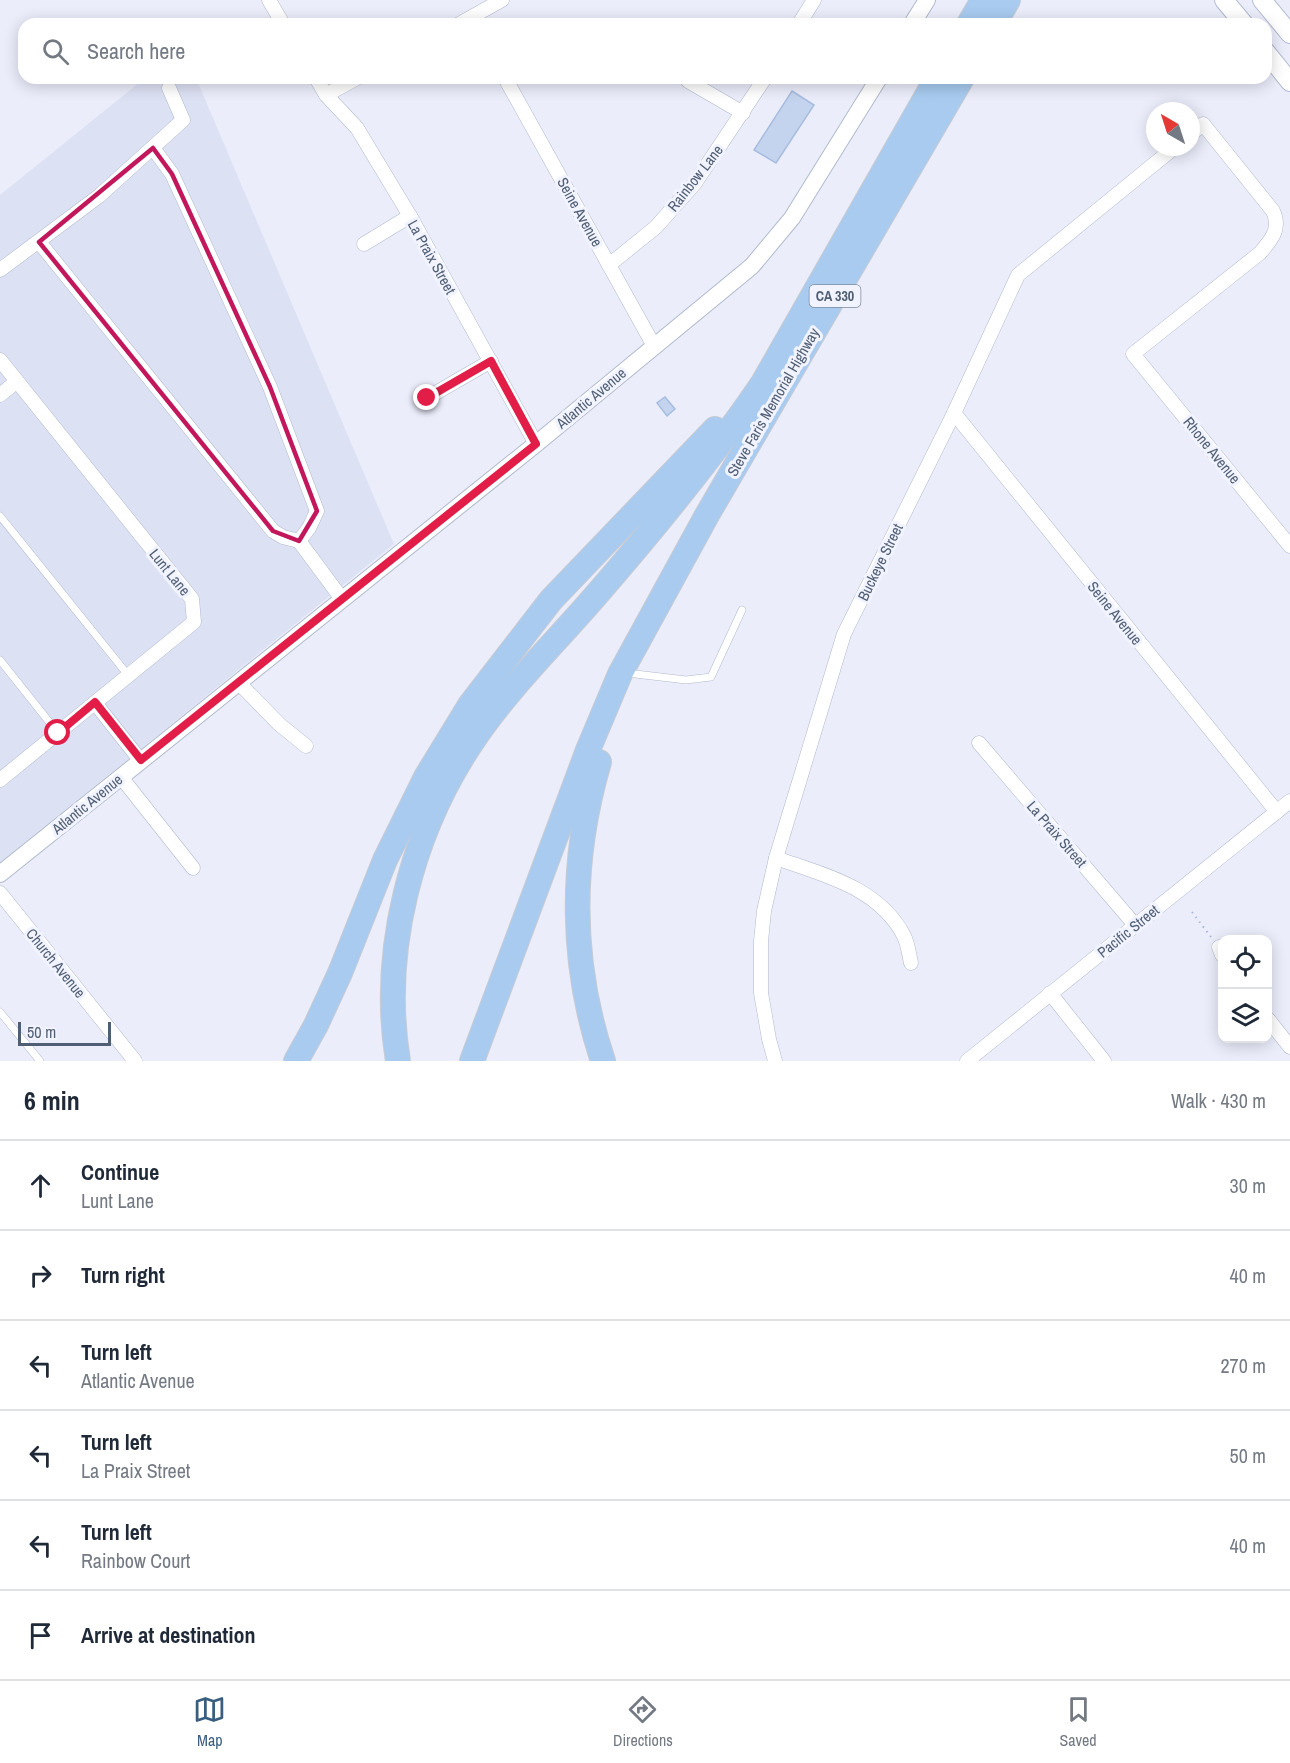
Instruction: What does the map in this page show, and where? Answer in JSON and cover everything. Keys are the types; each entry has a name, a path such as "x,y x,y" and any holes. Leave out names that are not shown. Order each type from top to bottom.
{"highway":[{"path":"972,18 983,0"},
{"path":"998,18 1008,0"},
{"path":"398,1061 393,988 396,944 404,901 421,840 447,784 472,741 504,700 656,524 703,467 742,414 763,383 934,84"},
{"name":"Steve Faris Memorial Highway","path":"626,673 659,603 719,495 959,84"},
{"path":"296,1061 335,983 385,860 426,777 470,705 551,600 703,442 757,378 881,174"},
{"path":"472,1061 588,750 626,673"},
{"path":"603,1061 586,999 579,951 577,904 579,856 593,781 626,673"}],"main road":[{"path":"1224,0 1239,18"},
{"path":"1263,0 1290,34"},
{"path":"1272,60 1290,82"}],"street":[{"path":"269,0 280,18"},
{"path":"474,18 502,0"},
{"path":"803,18 814,0"},
{"path":"916,18 927,0"},
{"name":"La Praix Street","path":"320,84 326,95 357,128 410,216 536,444"},
{"path":"326,95 346,84"},
{"name":"Seine Avenue","path":"508,84 654,346"},
{"path":"693,84 743,113"},
{"name":"Rainbow Lane","path":"609,265 656,227 695,183 761,84"},
{"name":"Atlantic Avenue","path":"0,874 536,444 752,266 773,243 810,192 875,84"},
{"path":"0,270 99,196 183,120 169,88"},
{"name":"Rhone Avenue","path":"1200,126 1203,124 1273,211 1277,219 1277,229 1271,241 1260,253 1133,354 1290,546"},
{"path":"153,148 172,174 270,387 317,511 309,528 299,541"},
{"name":"Buckeye Street","path":"775,1061 764,1014 760,970 764,911 776,858 844,634 954,413 1018,275 1164,156"},
{"path":"364,244 410,216"},
{"path":"39,242 273,531 283,537 299,541 342,599"},
{"name":"Lunt Lane","path":"0,360 192,599 194,622 0,780"},
{"path":"427,398 491,361"},
{"path":"0,394 17,381"},
{"name":"Seine Avenue","path":"954,413 1277,812"},
{"path":"238,682 279,724 306,746"},
{"path":"95,702 141,760"},
{"name":"La Praix Street","path":"979,743 1135,925"},
{"path":"121,777 194,868"},
{"name":"Pacific Street","path":"967,1061 1290,801"},
{"path":"776,858 849,885 878,903 904,936 911,963"},
{"name":"Church Avenue","path":"0,893 135,1061"},
{"path":"1050,993 1104,1061"},
{"path":"1272,1024 1290,1047"}],"lane":[{"path":"0,516 129,675"},
{"path":"626,673 686,680 711,677 742,610"},
{"path":"0,660 58,733"},
{"path":"0,1011 40,1061"}],"path":[{"path":"1192,912 1218,947"}],"highlighted area":[{"path":"153,148 172,174 270,387 317,511 299,541 273,531 39,242"}],"shaded area":[{"path":"138,84 199,84 394,544 0,863 0,195"}],"building":[{"path":"792,91 814,105 776,163 754,150"},
{"path":"665,397 675,409 667,416 657,403"}],"route":[{"path":"58,733 95,702 141,760 536,444 491,361 427,398"}]}
